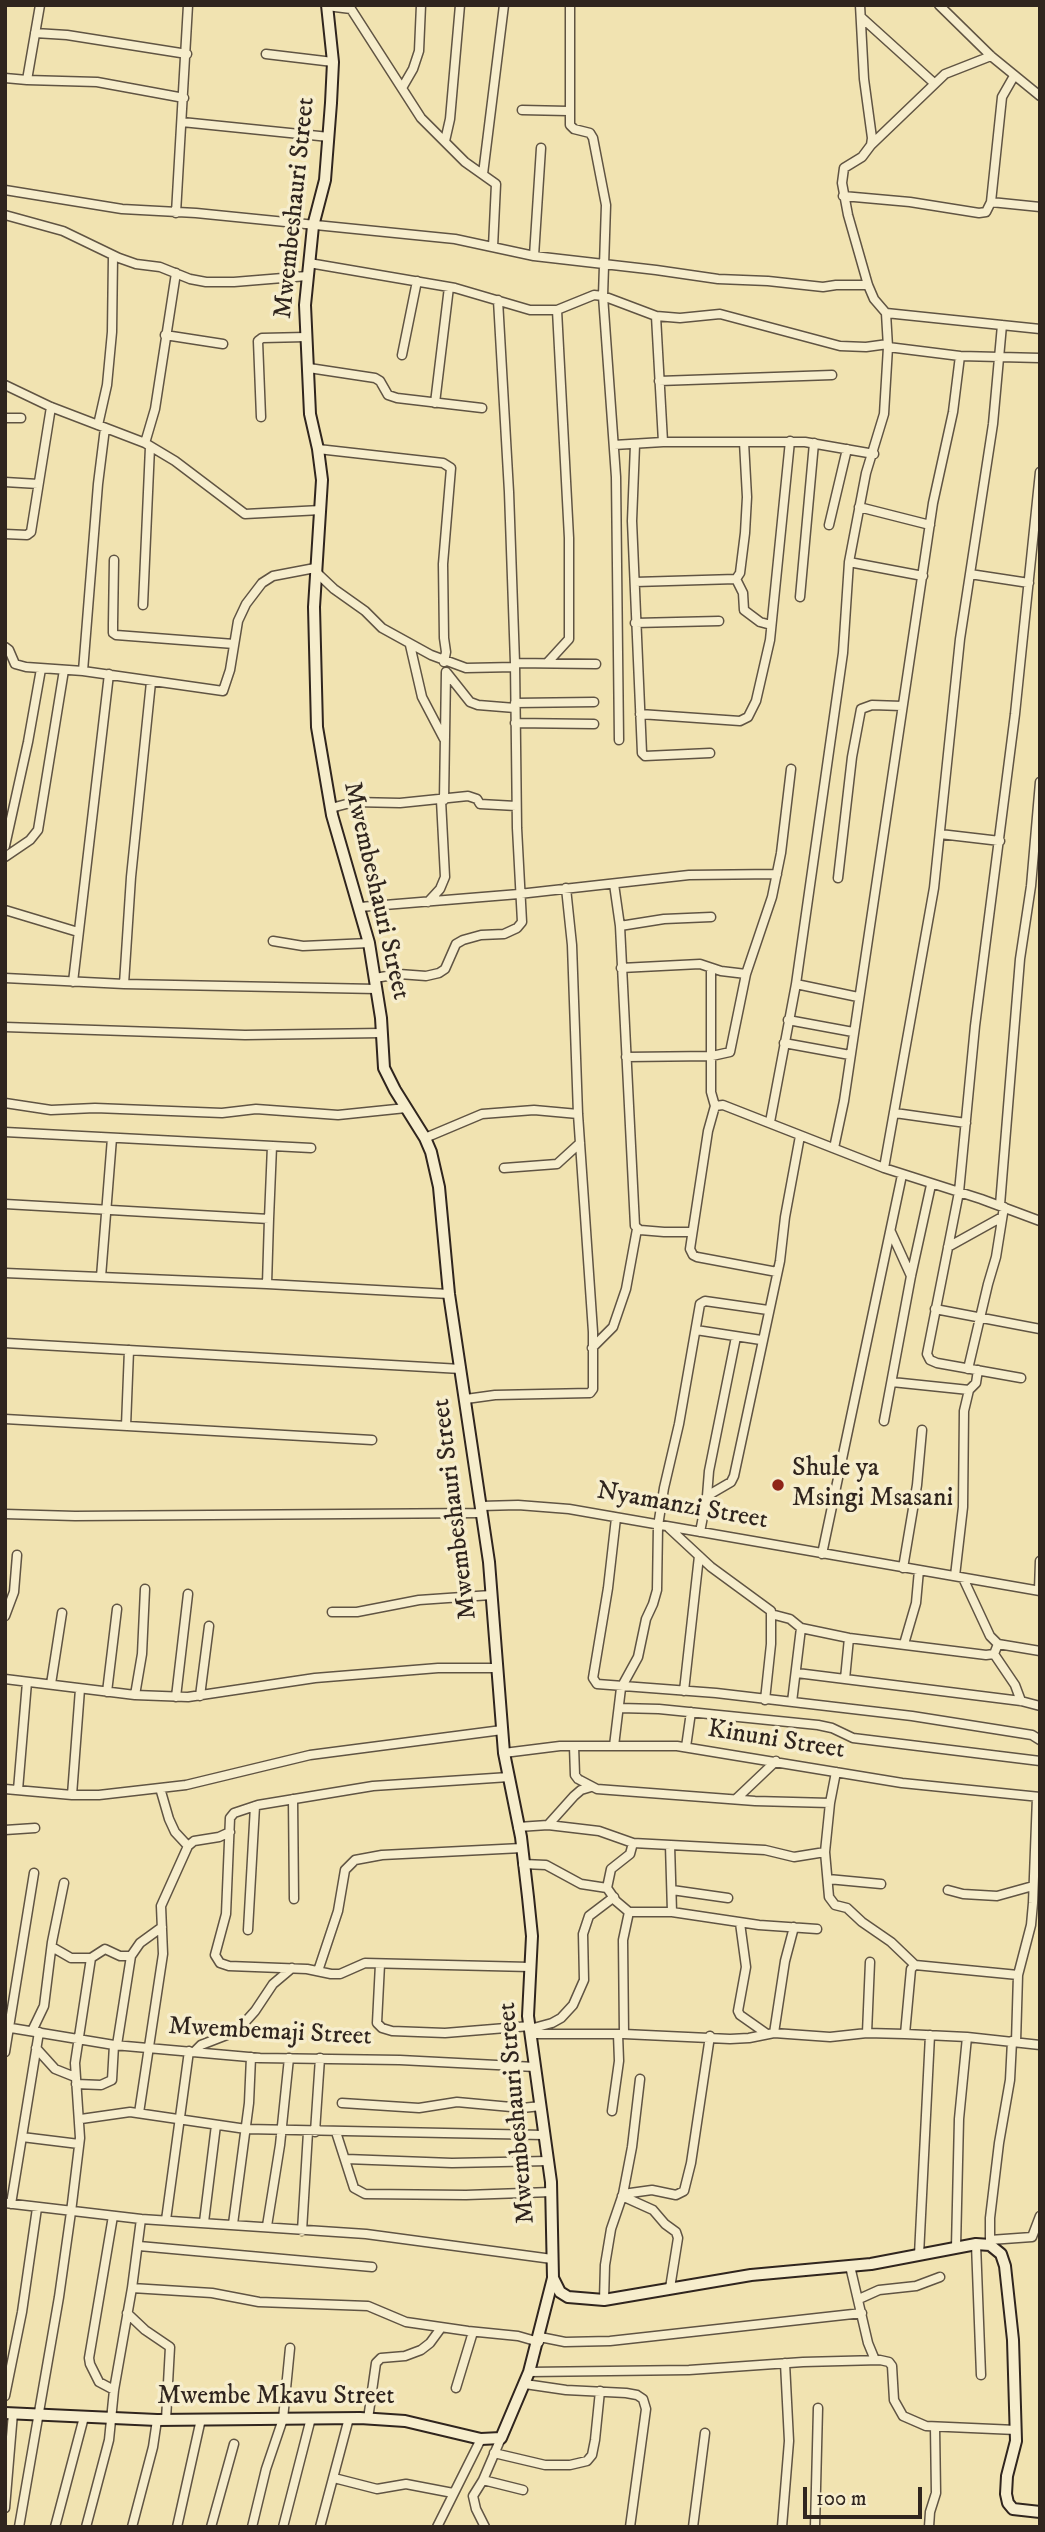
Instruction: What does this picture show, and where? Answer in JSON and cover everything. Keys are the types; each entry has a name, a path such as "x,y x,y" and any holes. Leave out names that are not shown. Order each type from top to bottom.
{"street":[{"path":"27,80 40,5"},
{"path":"176,213 188,5"},
{"path":"402,88 419,51 421,5"},
{"path":"445,141 450,118 460,5"},
{"path":"483,174 505,5"},
{"path":"570,5 568,111 572,127 590,133 596,145 606,205 603,296 614,445 619,740"},
{"path":"860,5 864,79 872,128 871,145"},
{"path":"939,5 1014,76 1040,96"},
{"path":"327,6 351,9 421,118 465,162 496,184 492,247"},
{"name":"Mwembeshauri Street","path":"327,6 333,62 329,137 326,180 313,226 307,276 306,337 310,414 322,480 315,569 317,727 331,808 369,943 376,983 384,1068 425,1138 439,1187 449,1294 467,1399 491,1595 504,1753 522,1848 532,1936 530,2030 551,2192 553,2278"},
{"path":"861,18 934,83"},
{"path":"35,33 67,35 187,54"},
{"path":"266,54 333,62"},
{"path":"770,1122 796,984 843,653 849,562 866,473 874,454 884,414 888,346 886,313 874,299 868,285 843,195 844,169 856,163 871,145 945,74 991,55"},
{"path":"843,195 986,212 991,202 1002,97 1014,76"},
{"path":"5,78 97,82 184,97"},
{"path":"522,110 568,111"},
{"path":"182,122 329,137"},
{"path":"534,256 541,148"},
{"path":"5,190 121,209 455,239 534,256 718,279 768,281 797,286 868,285"},
{"path":"991,202 1040,207"},
{"path":"5,215 63,231 113,256 136,264 160,267 190,279 234,282 307,276"},
{"path":"83,671 112,332 113,256"},
{"path":"309,263 449,287 530,310 557,310 594,296 603,296 656,316 680,318 720,314 840,346 888,346 960,356 1040,358"},
{"path":"143,605 147,445 176,273"},
{"path":"402,355 417,281"},
{"path":"435,403 449,287"},
{"path":"5,978 124,984 376,983 399,974 439,974 445,969 456,944 481,935 505,934 522,922 516,806 515,665 509,492 498,300"},
{"path":"548,662 569,639 569,538 557,310"},
{"path":"886,313 1040,329"},
{"path":"656,316 663,442"},
{"path":"884,1168 929,919 950,727 989,448 1002,326"},
{"path":"165,335 223,344"},
{"path":"261,417 258,341 262,338 306,337"},
{"path":"834,1148 930,525 939,469 953,412 960,356"},
{"path":"309,368 367,375 380,381 388,395 397,398 482,408"},
{"path":"659,381 832,375"},
{"path":"5,385 51,407 147,445 175,461 245,514 321,510"},
{"path":"5,534 27,535 31,532 51,407"},
{"path":"5,418 21,418"},
{"path":"614,445 790,441 874,454"},
{"path":"640,714 740,721 748,717 759,690 771,625 790,441"},
{"path":"744,442 747,509 736,579 743,593 744,610 760,622 771,625"},
{"path":"800,597 814,443"},
{"path":"635,444 632,521 642,752 645,756 710,753"},
{"path":"318,449 446,463 451,468 443,564 446,652 441,660"},
{"path":"829,525 847,449"},
{"path":"1021,1378 930,1360 927,1354 959,1192 975,1026 1037,526 1040,472"},
{"path":"5,482 38,484"},
{"path":"859,507 930,525"},
{"path":"114,560 113,633 234,645"},
{"path":"849,562 923,576"},
{"path":"5,647 15,664 41,669 109,674 223,691 238,621 246,604 262,583 283,573 315,569 334,589 365,611 382,628 441,660 475,669 548,662 596,664"},
{"path":"970,574 1029,583"},
{"path":"635,582 736,579"},
{"path":"635,623 719,621"},
{"path":"410,645 422,697 444,740"},
{"path":"441,660 446,672 470,702 478,705 594,702"},
{"path":"5,846 41,669"},
{"path":"5,857 30,840 38,830 64,670"},
{"path":"428,902 440,889 445,877 443,800 446,672"},
{"path":"74,982 109,674"},
{"path":"124,984 131,877 151,682"},
{"path":"838,878 852,757 861,709 872,705 902,706"},
{"path":"515,723 594,724"},
{"path":"626,1057 712,1056 730,1052 746,974 766,919 776,874 791,769"},
{"path":"1040,782 1031,886 1020,959 1002,1217 973,1369 976,1383 969,1390 964,1411 959,1577 990,1636 998,1644 1040,1651"},
{"path":"331,808 354,802 443,800 468,796 477,799 480,804 516,806"},
{"path":"940,834 1000,841"},
{"path":"360,907 519,894 689,875 776,874"},
{"path":"592,1348 613,1327 626,1290 637,1229 620,926 614,884"},
{"path":"467,1399 495,1395 590,1393 593,1389 572,945 566,888"},
{"path":"5,910 78,932"},
{"path":"620,926 683,917 712,917"},
{"path":"273,941 321,946 369,943"},
{"path":"621,968 701,964 746,974"},
{"path":"711,968 711,1092 715,1106 708,1131 690,1249 693,1255 777,1272"},
{"path":"796,984 858,998"},
{"path":"788,1020 853,1032"},
{"path":"5,1027 245,1035 382,1033"},
{"path":"784,1043 850,1055"},
{"path":"5,1103 51,1110 95,1108 222,1113 256,1109 338,1115 406,1108"},
{"path":"715,1106 723,1105 902,1175 1002,1206 1040,1221"},
{"path":"425,1138 482,1114 534,1110 578,1114"},
{"path":"895,1114 966,1123"},
{"path":"5,1132 310,1148"},
{"path":"707,1496 731,1482 734,1476 783,1247 785,1217 800,1136"},
{"path":"101,1277 112,1138"},
{"path":"504,1168 557,1164 580,1143"},
{"path":"267,1284 272,1146"},
{"path":"822,1554 902,1175"},
{"path":"884,1422 931,1185"},
{"path":"5,1204 269,1219"},
{"path":"948,1247 1002,1217"},
{"path":"637,1229 692,1232"},
{"path":"891,1232 911,1276"},
{"path":"5,1273 449,1294"},
{"path":"614,1746 621,1688 638,1657 646,1619 657,1590 664,1488 679,1424 700,1304 705,1301 768,1310"},
{"path":"935,1309 1040,1329"},
{"path":"696,1330 761,1340"},
{"path":"700,1532 709,1471 736,1337"},
{"path":"5,1343 461,1369"},
{"path":"126,1426 129,1350"},
{"path":"892,1382 969,1390"},
{"path":"5,1419 372,1440"},
{"path":"903,1568 917,1485 922,1430"},
{"name":"Nyamanzi Street","path":"5,1514 548,1506 1039,1590"},
{"path":"616,1518 593,1678 597,1684 792,1702 966,1723 1032,1735 1040,1740"},
{"path":"663,1527 768,1607 771,1614 771,1644 765,1700"},
{"path":"5,1616 14,1592 18,1555"},
{"path":"684,1691 699,1556"},
{"path":"1039,1590 1040,1562"},
{"path":"904,1644 916,1603 919,1570"},
{"path":"135,1695 142,1654 145,1589"},
{"path":"176,1696 188,1594"},
{"path":"332,1612 356,1612 419,1600 491,1595"},
{"path":"107,1692 117,1609"},
{"path":"51,1684 62,1613"},
{"path":"771,1614 790,1619 801,1628 849,1638 986,1656 994,1654"},
{"path":"200,1696 209,1626"},
{"path":"792,1702 801,1628"},
{"path":"845,1679 849,1638"},
{"path":"994,1654 998,1644"},
{"path":"994,1654 1015,1685 1021,1701"},
{"path":"5,1679 135,1695 200,1696 256,1685 316,1678 438,1668 496,1668"},
{"path":"797,1673 1021,1701 1040,1706"},
{"path":"18,1790 27,1682"},
{"path":"72,1795 80,1689"},
{"path":"619,1708 691,1712 818,1725 853,1738 1040,1761"},
{"path":"686,1747 691,1712"},
{"path":"5,1789 99,1795 186,1785 310,1755 502,1730"},
{"path":"574,1746 575,1775 591,1787 783,1803 830,1803"},
{"name":"Kinuni Street","path":"504,1753 574,1746 686,1747 931,1787 1038,1797"},
{"path":"736,1799 776,1761"},
{"path":"836,1772 825,1852 830,1897 835,1905 847,1908 891,1942 915,1965 1018,1975"},
{"path":"509,1777 373,1786 255,1806 232,1814 226,1914 216,1960 229,1966 292,1968 340,1974 356,1965 380,1964 530,1967"},
{"path":"548,1825 574,1796 591,1787"},
{"path":"160,1788 175,1832 188,1846"},
{"path":"1038,1797 1033,1886 1035,1920 1018,1975 1010,2080 999,2143 990,2218 990,2242 1001,2254 1009,2287 1013,2340 1016,2441 1007,2476 1007,2502 1013,2509 1040,2512"},
{"path":"293,1799 294,1899"},
{"path":"248,1930 255,1806"},
{"path":"518,1827 548,1825 609,1833 633,1843 765,1850 794,1857 825,1852"},
{"path":"5,1830 34,1828"},
{"path":"139,2113 163,1954 161,1906 188,1846 194,1841 219,1837 230,1832"},
{"path":"607,1888 611,1869 630,1854 633,1843"},
{"path":"670,1845 672,1912"},
{"path":"318,1971 338,1911 345,1870 355,1860 382,1855 522,1848"},
{"path":"523,1864 545,1865 581,1884 607,1888 629,1912 672,1912 740,1923 817,1929"},
{"path":"5,2052 34,1873"},
{"path":"828,1879 881,1884"},
{"path":"64,1883 44,2006 35,2031 36,2048 8,2204 141,2219 366,2234 552,2259"},
{"path":"948,1890 997,1896 1033,1886"},
{"path":"671,1890 728,1898"},
{"path":"530,2030 561,2018 573,2004 584,1980 583,1934 589,1916 614,1897"},
{"path":"612,2111 621,2034 623,1940 629,1912"},
{"path":"740,1923 746,1967 738,2011 770,2034"},
{"path":"36,2048 55,2069 75,2080 101,2085 112,2080 131,1956 141,1942 162,1927"},
{"path":"770,2034 794,1927"},
{"path":"52,1947 71,1958 91,1958 105,1948 120,1956 131,1956"},
{"path":"19,2527 71,2212 79,2144 80,2119 75,2080 78,2040 91,1958"},
{"path":"867,2033 870,1962"},
{"path":"380,1964 377,2023 392,2031 445,2033 530,2030 748,2038 770,2034 830,2037 867,2033 967,2037 1040,2045"},
{"path":"905,2034 911,1969 915,1965"},
{"path":"166,2220 179,2120 192,2051 237,2031 255,2011 273,1984 292,1968"},
{"name":"Mwembemaji Street","path":"8,2027 116,2045 251,2057 535,2067"},
{"path":"919,2255 930,2035"},
{"path":"623,2195 652,2190 676,2195 684,2191 691,2164 710,2036"},
{"path":"956,2247 959,2119 967,2037"},
{"path":"233,2224 241,2150 246,2129 251,2057"},
{"path":"267,2226 289,2058"},
{"path":"302,2231 320,2058"},
{"path":"604,2300 605,2265 611,2229 623,2195 640,2079"},
{"path":"342,2103 419,2108 457,2102 522,2108 541,2106"},
{"path":"80,2119 139,2113 246,2129 281,2131 544,2135"},
{"path":"204,2222 216,2125"},
{"path":"336,2133 354,2188 365,2194 551,2192"},
{"path":"22,2137 79,2144"},
{"path":"346,2159 452,2163 548,2161"},
{"path":"623,2195 653,2210 676,2232 678,2238 670,2288"},
{"path":"5,2396 22,2312 37,2208"},
{"path":"113,2216 89,2358 100,2382 114,2390"},
{"path":"553,2278 560,2292 568,2297 604,2300 751,2275 850,2266 1032,2237 1040,2216"},
{"path":"86,2527 106,2455 141,2219"},
{"path":"976,2244 981,2375"},
{"path":"138,2246 372,2267"},
{"path":"850,2266 868,2343 875,2360"},
{"path":"859,2299 878,2290 916,2286 940,2277"},
{"path":"485,2527 472,2496 482,2480 525,2384 553,2278"},
{"path":"132,2288 212,2293 259,2302 368,2306 406,2322 565,2342 603,2341 862,2313"},
{"path":"127,2313 145,2330 170,2347 162,2420 132,2527"},
{"path":"369,2418 376,2363 381,2358 405,2356 421,2350 441,2328"},
{"path":"456,2388 472,2332"},
{"path":"252,2527 266,2469 283,2419 290,2348"},
{"path":"529,2372 689,2370 875,2360 889,2362 892,2366 894,2400 898,2411 918,2423 935,2427 1016,2430"},
{"path":"782,2527 789,2441 785,2363"},
{"path":"525,2384 637,2395 645,2402 630,2527"},
{"path":"494,2453 545,2465 570,2465 587,2461 592,2455 595,2440 600,2391"},
{"path":"815,2527 818,2408"},
{"path":"5,2508 9,2413"},
{"name":"Mwembe Mkavu Street","path":"9,2413 162,2420 369,2418 405,2421 481,2439 501,2438"},
{"path":"55,2527 84,2417"},
{"path":"284,2527 311,2418"},
{"path":"320,2527 349,2418"},
{"path":"177,2527 201,2419"},
{"path":"929,2527 936,2493 935,2427"},
{"path":"693,2527 705,2433"},
{"path":"438,2527 481,2439"},
{"path":"211,2527 234,2444"},
{"path":"334,2478 377,2489 406,2484 453,2493"},
{"path":"482,2480 523,2490"}],"place":[{"name":"Shule ya Msingi Msasani","path":"778,1485"}]}
